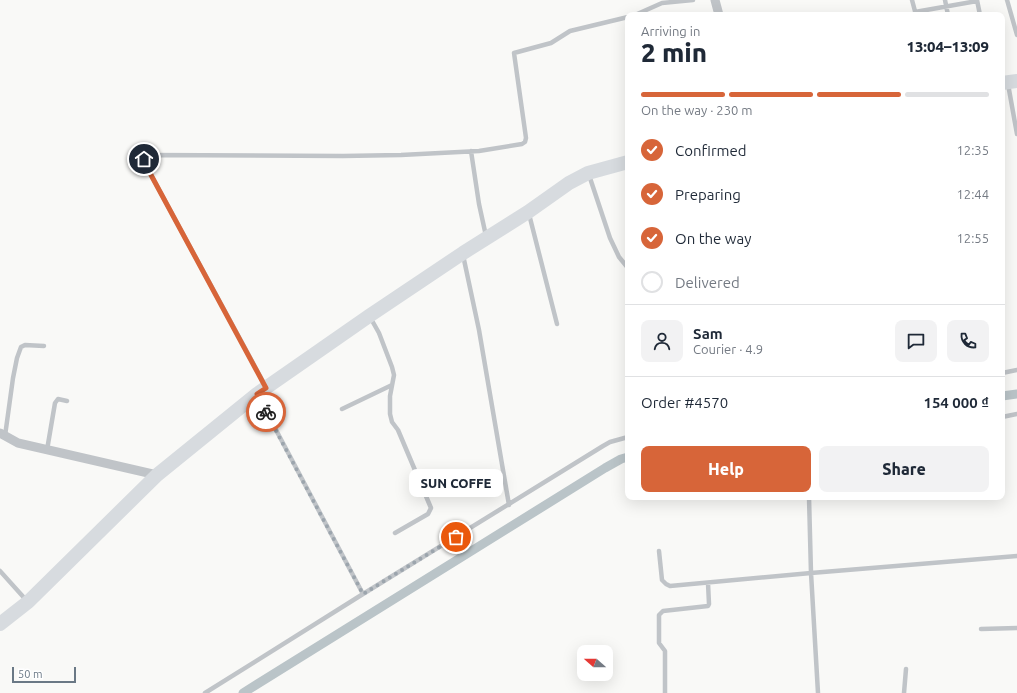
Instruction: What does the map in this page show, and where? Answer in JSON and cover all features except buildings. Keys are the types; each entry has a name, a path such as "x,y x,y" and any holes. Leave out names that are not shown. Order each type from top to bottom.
{"main road":[{"path":"0,624 28,602 158,475 261,391 369,316 463,253 528,212 569,183 588,173 625,163"}],"street":[{"path":"716,0 718,12"},
{"path":"3,434 18,443 158,475"}],"lane":[{"path":"642,12 662,3 693,0"},
{"path":"912,0 915,12"},
{"path":"945,0 947,12"},
{"path":"923,12 977,0 979,12"},
{"path":"1007,0 1017,35"},
{"path":"363,594 144,162 145,157 149,155 343,156 471,151 522,144 525,142 514,55 515,52 538,48 551,43 570,30 625,18"},
{"path":"1009,82 1017,134"},
{"path":"471,151 479,204 487,238"},
{"path":"588,173 610,238 619,257 625,264"},
{"path":"528,212 534,229 557,324"},
{"path":"463,253 478,330 508,505"},
{"path":"369,316 379,333 394,375 390,404 392,422 398,430 431,508 428,514 395,533"},
{"path":"3,434 13,378 20,350 25,345 44,346"},
{"path":"1005,372 1017,370"},
{"path":"342,409 392,385"},
{"path":"48,450 55,403 58,399 67,401"},
{"path":"1005,416 1017,414"},
{"path":"205,693 606,444 625,438"},
{"path":"809,500 811,573 818,693"},
{"path":"659,551 662,580 670,586 1017,556"},
{"path":"0,571 28,602"},
{"path":"665,693 665,651 659,643 659,615 663,611 708,606 708,583"},
{"path":"981,629 1017,628"},
{"path":"904,693 906,669"}],"waterway":[{"path":"1005,396 1017,394"},
{"path":"243,693 605,468 625,458"}],"way so far":[{"path":"266,412 363,594 456,537"}],"place":[{"name":"SUN COFFE","path":"456,537"}],"route":[{"path":"144,159 144,162 266,388 257,394 266,412"}]}
